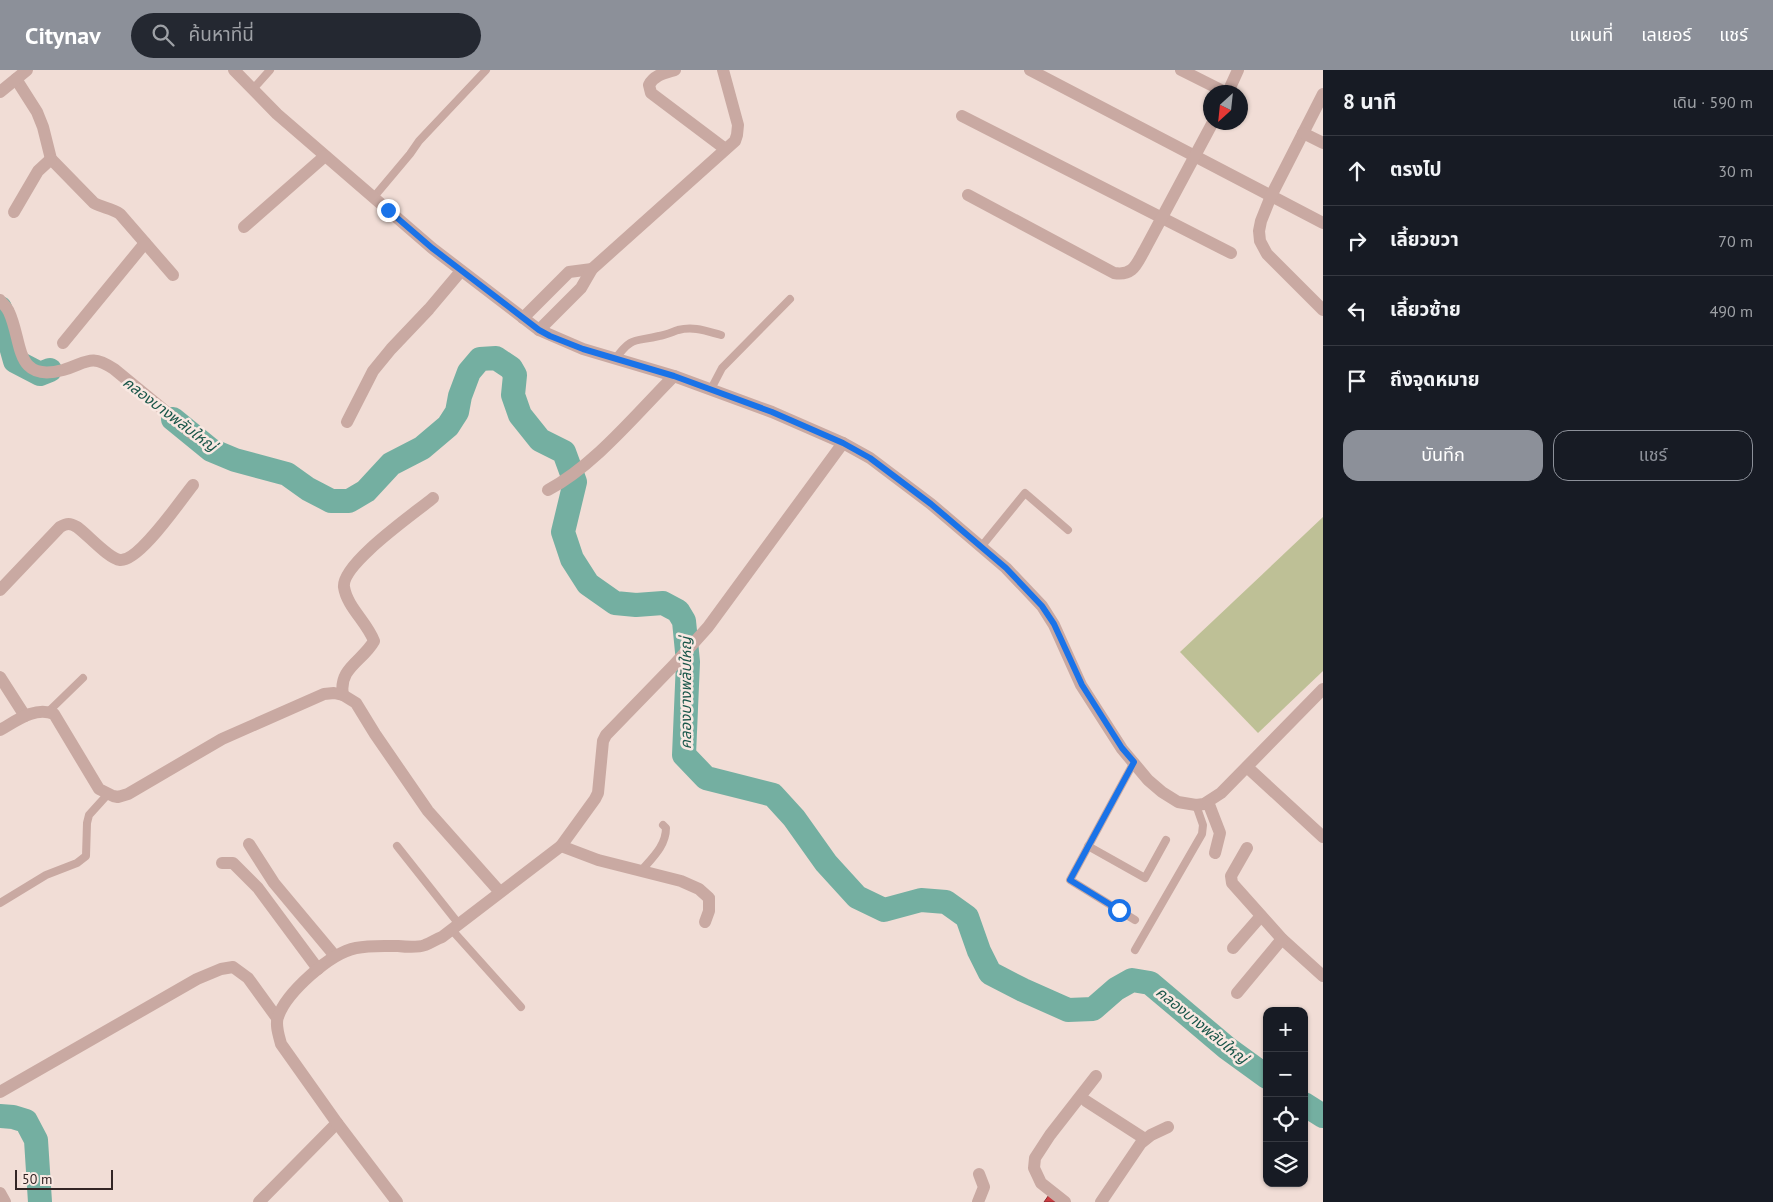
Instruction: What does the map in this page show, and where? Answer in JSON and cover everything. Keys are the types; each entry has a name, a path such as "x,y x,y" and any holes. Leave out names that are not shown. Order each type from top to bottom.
{"street":[{"path":"0,92 27,70"},
{"path":"234,70 325,156 432,248 545,333 583,349 711,389 772,412 843,443 870,458 931,504 1006,568 1042,606 1054,624 1082,685 1122,748 1148,780 1178,802 1202,804 1221,793 1323,689"},
{"path":"675,70 655,77 649,85 652,93 724,148"},
{"path":"545,333 581,288 592,269 734,140 738,125 723,70"},
{"path":"1030,70 1323,223"},
{"path":"1181,70 1212,85"},
{"path":"1230,85 1238,70"},
{"path":"16,79 37,112 51,159 94,202 102,208 115,210 120,214 173,275"},
{"path":"1323,94 1271,196 1259,231 1260,241 1267,254 1323,310"},
{"path":"962,116 1231,253"},
{"path":"968,195 1114,273 1122,274 1134,268 1209,130"},
{"path":"1303,133 1323,143"},
{"path":"244,227 325,156"},
{"path":"14,212 38,171 51,159"},
{"path":"62,343 146,243"},
{"path":"523,318 569,272 592,269"},
{"path":"347,422 374,371 391,349 429,309 461,271"},
{"path":"0,300 10,313 22,357 30,367 41,372 50,372 92,360 100,360 114,369 193,434"},
{"path":"548,490 564,481 589,462 674,376"},
{"path":"277,1018 298,988 335,956 356,948 424,946 442,937 499,891 561,846 598,793 602,742 606,735 708,628 843,443"},
{"path":"0,590 60,527 66,524 77,526 113,558 122,560 131,557 144,547 192,486"},
{"path":"343,695 341,685 345,674 374,640 371,631 346,595 344,586 347,573 359,558 433,498"},
{"path":"0,677 25,716"},
{"path":"0,730 25,716 42,711 54,714 99,789 118,797 128,794 222,739 324,694 334,693 343,695 356,703 428,811 499,891"},
{"path":"1247,767 1323,837"},
{"path":"1202,804 1220,832 1215,853"},
{"path":"249,844 274,883 335,956"},
{"path":"561,846 598,860 681,881 699,889 709,898 709,912 705,922"},
{"path":"1247,848 1232,872 1230,878 1232,883 1282,939 1323,976"},
{"path":"222,864 233,863 249,877 318,969"},
{"path":"1233,948 1261,916"},
{"path":"1237,993 1282,939"},
{"path":"0,1092 26,1079 197,979 221,968 233,966 248,978 277,1018 281,1044 393,1200"},
{"path":"1065,1202 1041,1183 1034,1168 1035,1158 1050,1135 1096,1076"},
{"path":"1086,1101 1145,1139"},
{"path":"259,1202 337,1123"},
{"path":"1101,1202 1145,1139 1168,1127"},
{"path":"978,1202 984,1187 980,1174"},
{"path":"0,1193 5,1202"}],"lane":[{"path":"253,90 270,70"},
{"path":"374,198 419,140 486,70"},
{"path":"711,389 722,368 790,299"},
{"path":"616,358 624,346 632,341 660,336 677,330 697,328 721,335"},
{"path":"980,547 1025,494 1068,530"},
{"path":"48,712 83,678"},
{"path":"1134,762 1070,880 1135,920"},
{"path":"0,902 46,875 77,863 86,856 87,823 90,815 108,794"},
{"path":"1135,950 1198,843 1203,826 1202,804"},
{"path":"641,871 662,846 666,834 666,828 663,825"},
{"path":"1088,846 1145,878 1166,840"},
{"path":"397,846 455,926 521,1007"}],"green space":[{"path":"1323,517 1323,671 1258,733 1180,652"}],"building":[{"path":"1051,1192 1060,1199 1066,1200 1065,1202 1044,1202"}],"waterway":[{"name":"คลองบางพลับใหญ่","path":"0,308 15,361 40,374 50,370"},
{"name":"คลองบางพลับใหญ่","path":"173,419 211,450 235,460 287,474 308,489 331,501 349,501 366,491 391,464 422,448 448,426 457,412 460,396 469,372 480,359 496,358 511,368 515,375 513,395 520,415 540,440 564,452 575,482 563,532 572,559 588,584 615,603 636,605 663,603 678,611 684,621 688,662 684,755 706,778 773,795 794,818 826,863 857,897 884,910 921,900 946,902 967,917 979,951 990,973 1068,1010 1093,1009 1116,989 1132,980 1150,983 1227,1048 1263,1074"},
{"name":"คลองบางพลับใหญ่","path":"1308,1107 1323,1116"},
{"path":"0,1116 26,1121 36,1140 40,1202"}],"route":[{"path":"388,210 432,248 539,330 583,349 674,376 772,412 843,443 870,458 931,504 1006,568 1042,606 1054,624 1082,685 1122,748 1134,762 1070,880 1119,910"}]}
